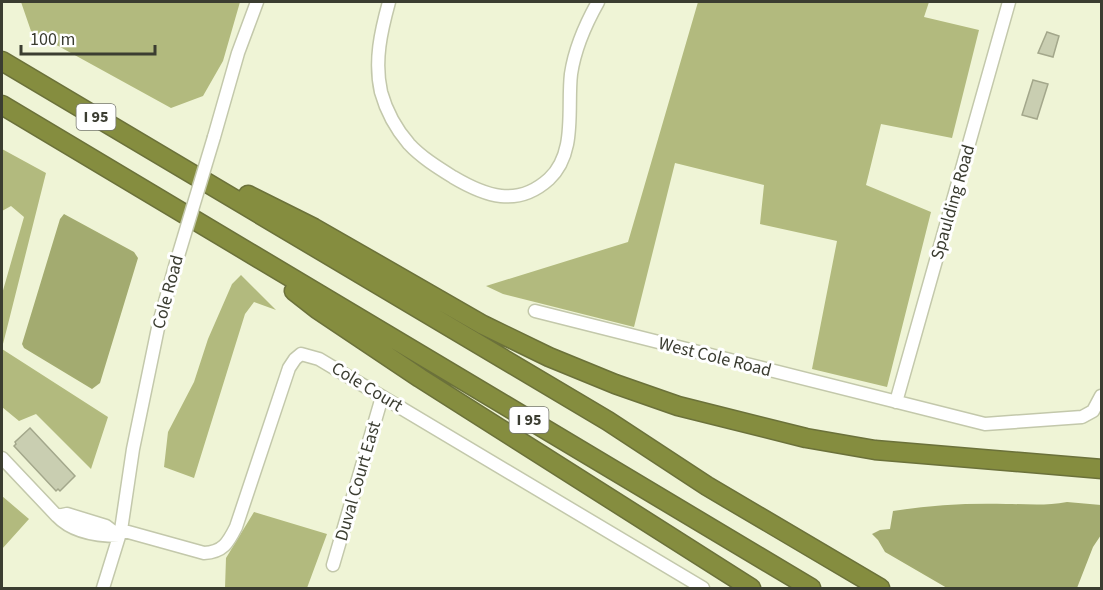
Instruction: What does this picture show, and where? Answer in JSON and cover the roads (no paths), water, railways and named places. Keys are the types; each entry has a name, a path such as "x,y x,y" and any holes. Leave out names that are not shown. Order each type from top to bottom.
{"highway":[{"name":"I 95","path":"2,62 608,421 707,486 880,588"},
{"name":"I 95","path":"2,105 811,588"},
{"path":"190,173 236,189 304,223 483,326 615,384 678,406 806,438 875,450 1101,467"},
{"path":"246,251 317,309 411,372 751,588"}],"street":[{"name":"Cole Road","path":"103,588 120,533 133,449 156,335 238,53 257,2"},
{"path":"388,2 378,53 381,90 391,117 409,143 422,156 469,186 498,196 525,194 551,177 562,159 567,143 571,74 576,49 583,29 598,2"},
{"name":"Spaulding Road","path":"896,402 1010,2"},
{"name":"West Cole Road","path":"535,311 985,424 1082,417 1093,411 1101,396"},
{"name":"Cole Court","path":"120,533 204,553 215,552 225,546 236,526 289,368 301,354 319,359 704,588"},
{"name":"Duval Court East","path":"333,565 382,397"},
{"path":"2,458 57,516 67,514 79,524 103,536 120,533"}]}
